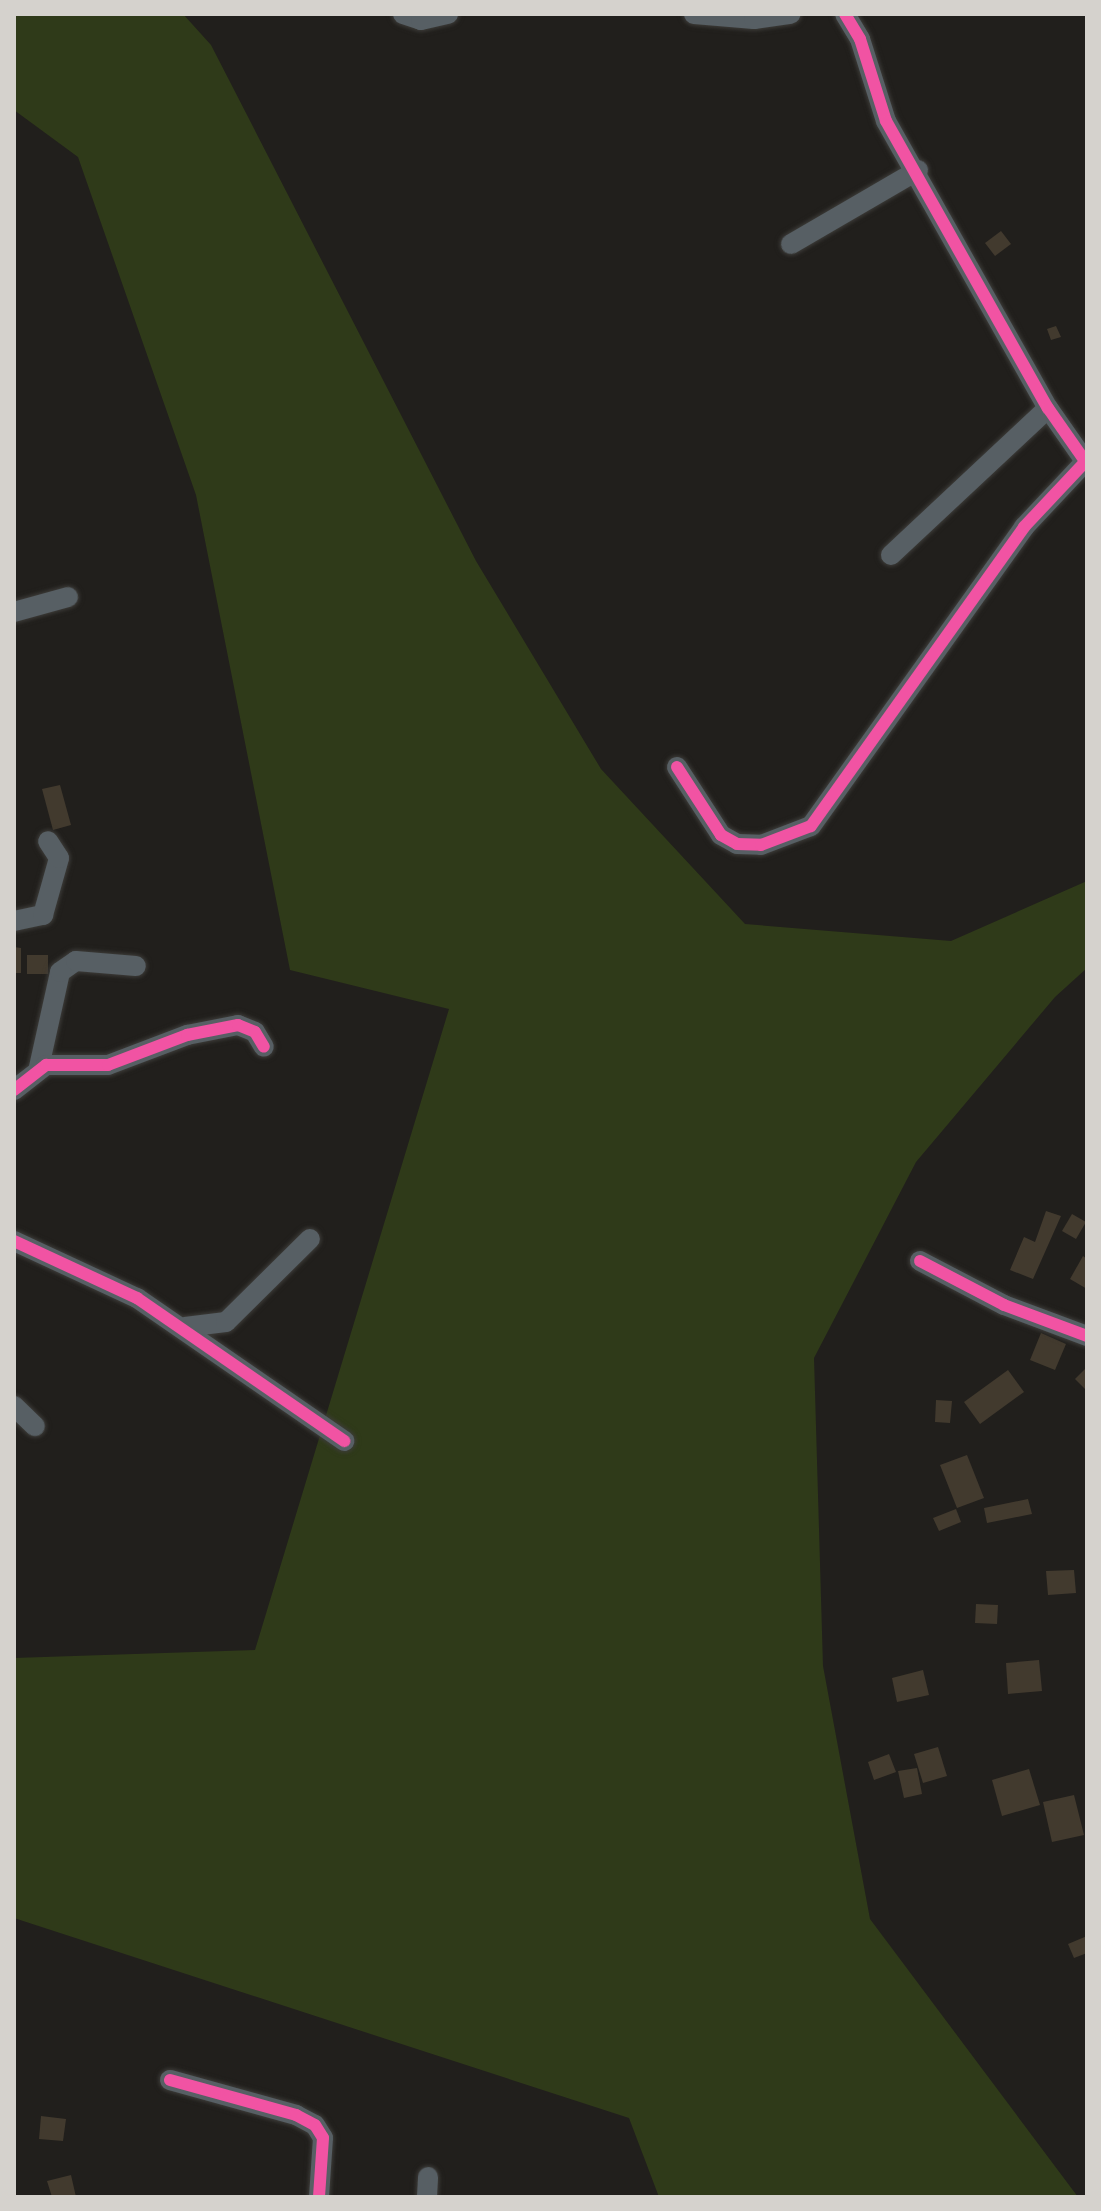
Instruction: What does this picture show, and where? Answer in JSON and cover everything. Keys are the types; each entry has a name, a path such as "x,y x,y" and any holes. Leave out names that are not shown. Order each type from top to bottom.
{"street":[{"path":"403,14 421,20 448,14"},
{"path":"694,14 754,19 791,14"},
{"path":"677,767 721,835 737,844 761,845 811,826 1024,527 1086,462 1048,408 918,170 886,121 860,39 845,14"},
{"path":"791,244 918,170"},
{"path":"891,555 1048,408"},
{"path":"14,612 68,597"},
{"path":"14,921 43,915 59,858 48,841"},
{"path":"14,1090 39,1067 60,972 76,961 136,966"},
{"path":"39,1067 108,1065 187,1035 238,1025 255,1032 264,1047"},
{"path":"185,1327 226,1322 310,1239"},
{"path":"14,1241 84,1269 185,1327 344,1441"},
{"path":"920,1261 1004,1305 1087,1336"},
{"path":"14,1406 35,1426"},
{"path":"170,2080 296,2115 315,2125 323,2138 319,2197"}],"green space":[{"path":"14,14 183,14 211,45 476,561 601,769 745,924 951,941 1087,881 1087,968 1055,997 916,1162 814,1358 823,1666 870,1919 1078,2197 659,2197 629,2118 14,1918 14,1658 255,1650 449,1009 290,970 196,495 78,157 14,110"}],"building":[{"path":"1001,231 1011,244 995,256 985,243"},
{"path":"1056,326 1061,337 1051,340 1047,329"},
{"path":"60,785 71,825 53,830 42,789"},
{"path":"14,947 21,948 21,973 14,973"},
{"path":"27,955 48,955 48,974 27,974"},
{"path":"1046,1211 1061,1216 1033,1279 1010,1270 1024,1237 1035,1242"},
{"path":"1072,1214 1086,1222 1076,1239 1062,1231"},
{"path":"1083,1256 1087,1259 1087,1289 1070,1279"},
{"path":"1041,1333 1066,1344 1055,1370 1030,1360"},
{"path":"1087,1367 1087,1391 1075,1379"},
{"path":"1008,1370 1024,1392 980,1424 964,1402"},
{"path":"936,1400 952,1401 950,1423 935,1422"},
{"path":"967,1455 984,1498 957,1508 940,1465"},
{"path":"1028,1499 1032,1514 987,1523 984,1508"},
{"path":"956,1509 961,1522 939,1531 933,1518"},
{"path":"1074,1570 1076,1593 1048,1595 1046,1571"},
{"path":"976,1604 998,1605 997,1624 975,1623"},
{"path":"1039,1660 1042,1691 1008,1694 1006,1663"},
{"path":"923,1670 929,1695 897,1702 892,1678"},
{"path":"938,1747 947,1776 923,1783 914,1754"},
{"path":"889,1754 896,1772 874,1780 868,1762"},
{"path":"917,1768 922,1794 904,1798 898,1771"},
{"path":"1029,1769 1040,1805 1002,1816 992,1780"},
{"path":"1074,1795 1084,1835 1052,1842 1043,1802"},
{"path":"1087,1936 1087,1953 1074,1958 1068,1944"},
{"path":"41,2116 66,2119 63,2141 39,2139"},
{"path":"71,2175 76,2197 52,2197 47,2181"}],"cycle path":[{"path":"845,14 860,39 886,121 1048,408 1087,464"},
{"path":"677,767 721,835 737,844 761,845 811,826 1024,527 1087,460"},
{"path":"14,1090 46,1065 108,1065 187,1035 238,1025 255,1032 264,1047"},
{"path":"14,1241 137,1298 344,1441"},
{"path":"920,1261 1004,1305 1087,1336"},
{"path":"170,2080 296,2115 315,2125 323,2138 319,2197"}]}
